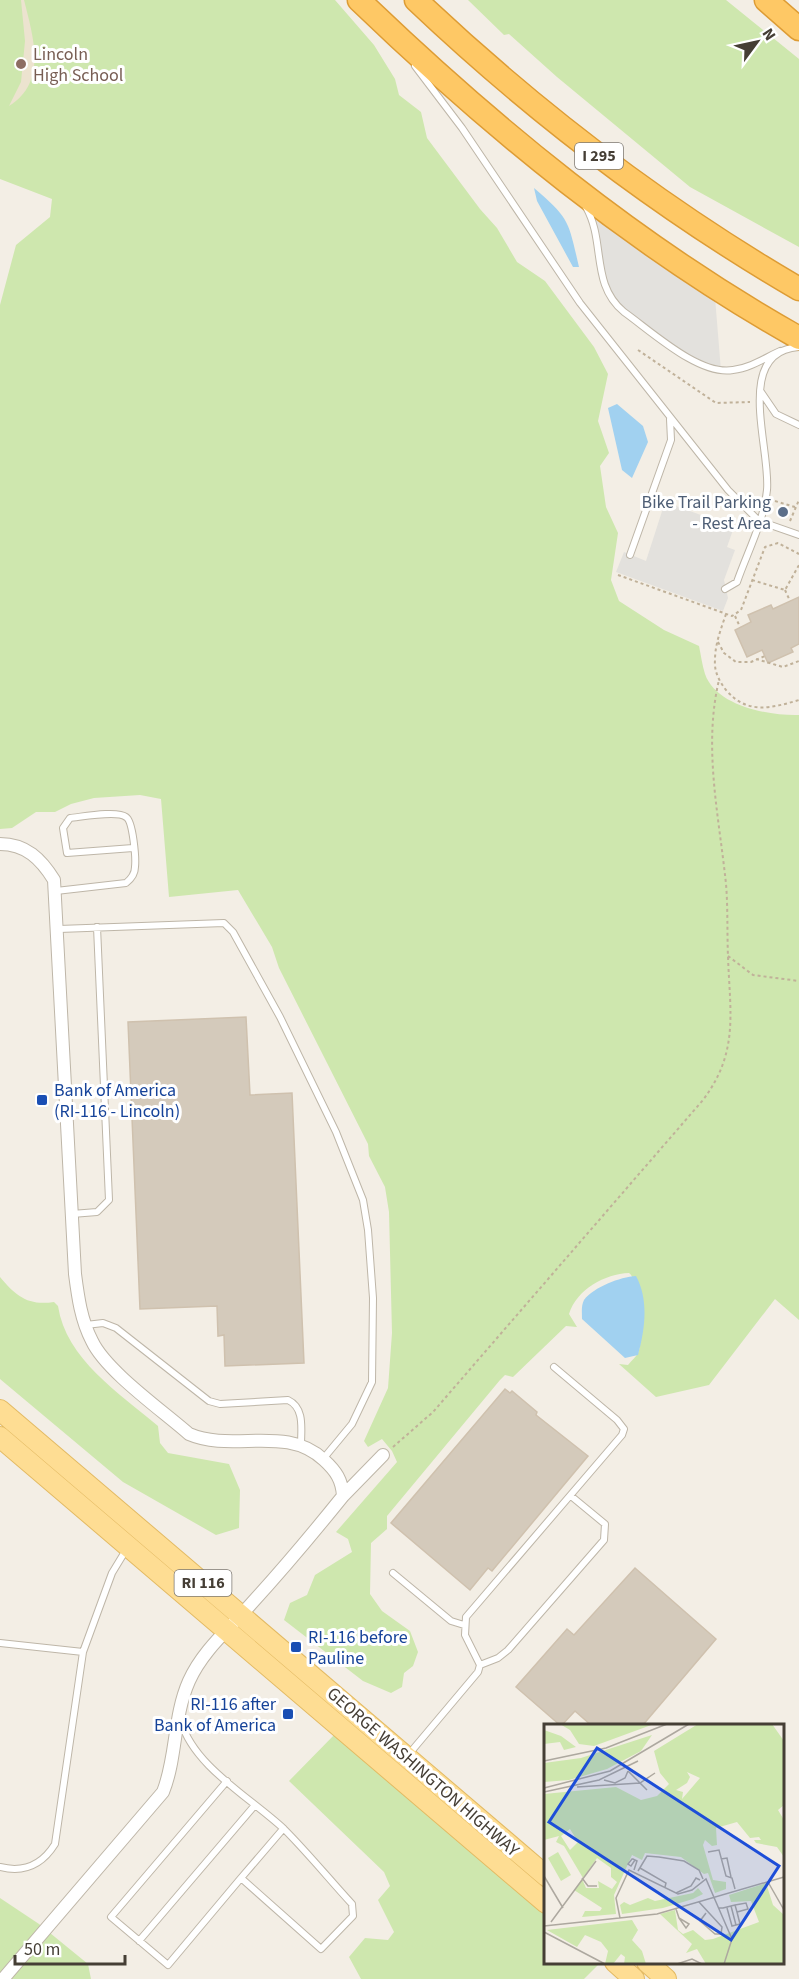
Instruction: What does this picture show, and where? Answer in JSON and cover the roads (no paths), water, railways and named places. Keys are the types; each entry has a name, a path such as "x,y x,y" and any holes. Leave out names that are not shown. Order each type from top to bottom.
{"highway":[{"path":"358,0 456,91 562,179 679,263 799,338"},
{"name":"I 295","path":"416,0 510,85 601,157 687,219 799,289"},
{"path":"766,0 799,30"}],"main road":[{"name":"GEORGE WASHINGTON HIGHWAY","path":"0,1410 544,1874"},
{"name":"GEORGE WASHINGTON HIGHWAY","path":"0,1437 544,1901"},
{"path":"393,1773 406,1757"},
{"path":"649,1964 666,1979"}],"street":[{"path":"0,844 16,845 30,851 44,864 54,880 59,929 75,1274 85,1325 92,1343 105,1360 189,1434 205,1441 280,1440 301,1444 323,1459 342,1481 343,1496"},
{"path":"3,1979 163,1792 169,1776 178,1712 194,1670 209,1648 343,1496 383,1455"}],"lane":[{"path":"358,0 443,102 564,281 728,490 759,521 799,536"},
{"path":"562,179 575,191 589,213 595,228 603,284 616,306 624,312 710,369 721,371 742,368 780,351 799,347"},
{"path":"725,589 737,582 759,521 767,483 759,385 768,363 780,351"},
{"path":"759,385 771,409 782,419 799,425"},
{"path":"630,555 671,440 672,426 668,414"},
{"path":"56,891 126,883 132,878 136,866 132,824 126,816 116,814 70,818 63,828 67,853 133,848"},
{"path":"59,929 224,923 280,1017 336,1132 363,1200 368,1230 373,1298 372,1382 352,1424 323,1459"},
{"path":"72,1214 97,1212 110,1200 97,927"},
{"path":"85,1325 103,1323 116,1328 209,1401 220,1404 288,1400 295,1403 300,1412 301,1444"},
{"path":"406,1757 478,1672 480,1665 465,1635 466,1617 619,1439 624,1429 554,1367"},
{"path":"480,1665 498,1658 508,1650 604,1539 605,1524 571,1496"},
{"path":"0,1867 28,1868 47,1857 55,1844 83,1652 112,1573 129,1547"},
{"path":"393,1573 451,1622 464,1626"},
{"path":"0,1643 83,1652"},
{"path":"178,1712 195,1748 227,1781 283,1829 352,1904 353,1916 321,1949 241,1878"},
{"path":"227,1781 111,1917 168,1965 283,1829"},
{"path":"139,1941 255,1805"}],"water":[{"path":"534,188 555,207 566,222 579,267 573,267 537,201"},
{"path":"617,404 643,426 648,442 632,478 622,470 608,408"},
{"path":"636,1276 643,1295 644,1325 638,1355 625,1358 582,1319 582,1307 588,1295 601,1287"}],"place":[{"name":"Lincoln High School","path":"21,64"},
{"name":"Bike Trail Parking - Rest Area","path":"783,512"},
{"name":"Bank of America (RI-116 - Lincoln)","path":"42,1100"},
{"name":"RI-116 before Pauline","path":"296,1647"},
{"name":"RI-116 after Bank of America","path":"288,1714"}]}
